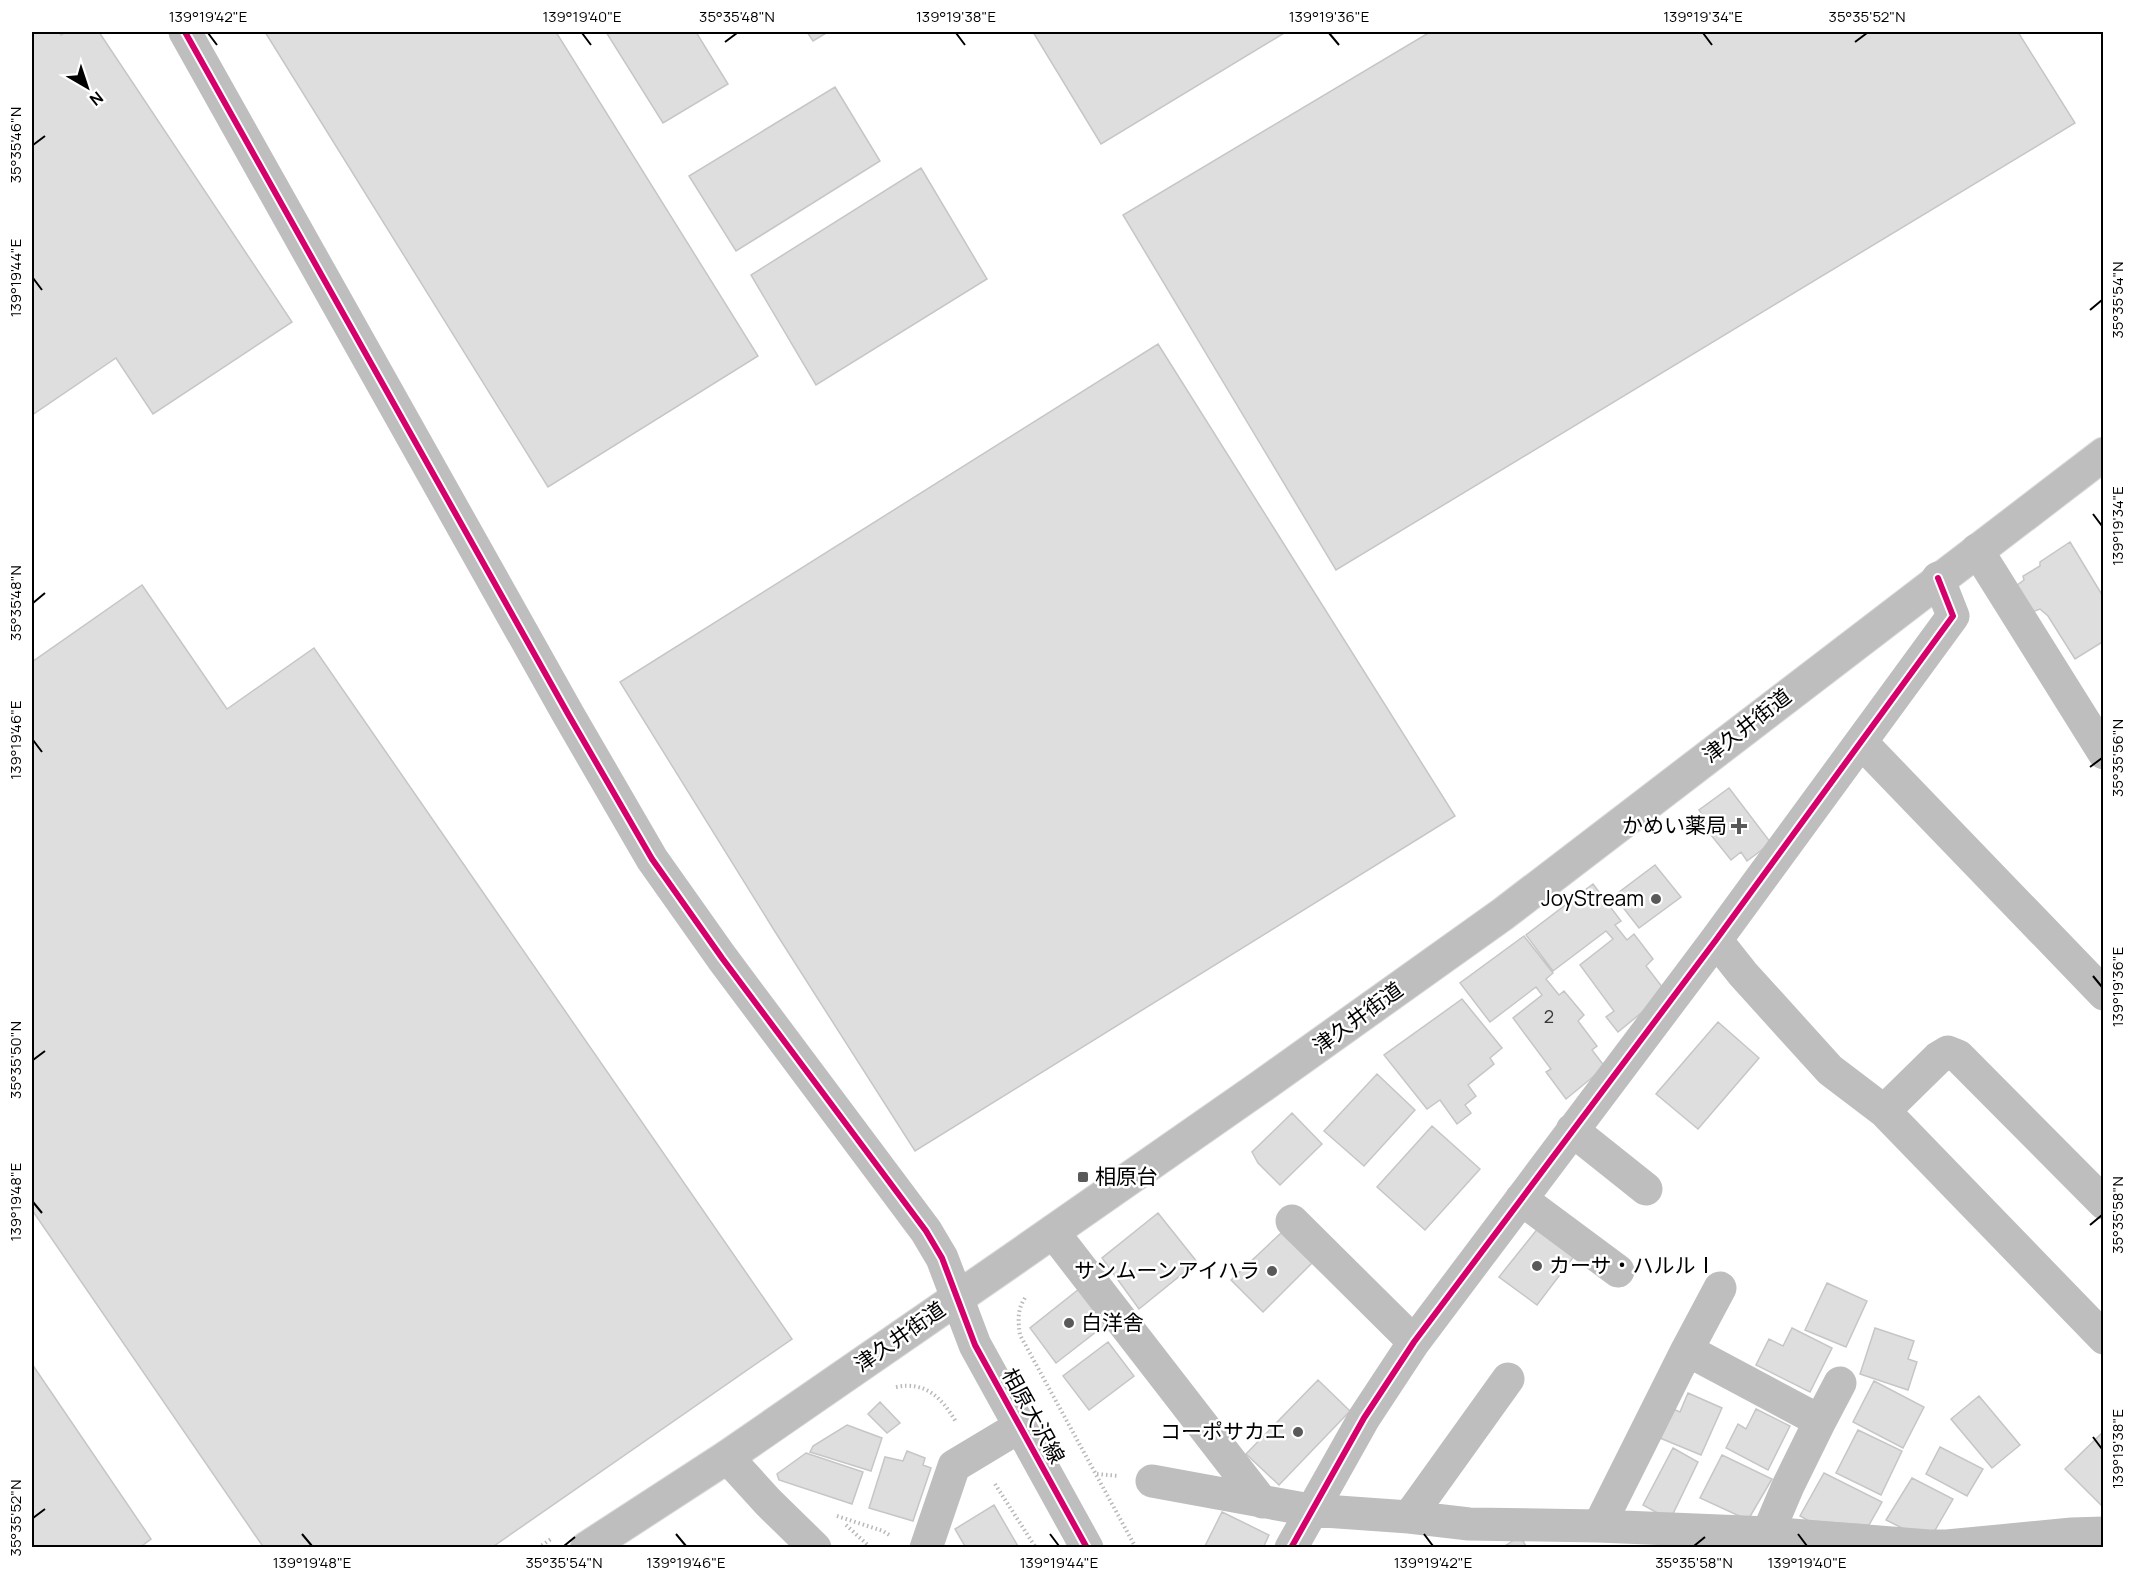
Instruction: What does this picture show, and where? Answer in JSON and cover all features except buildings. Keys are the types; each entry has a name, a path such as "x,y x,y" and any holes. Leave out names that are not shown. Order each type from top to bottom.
{"main road":[{"name":"相原大沢線","path":"185,32 568,714 652,859 722,958 926,1231 942,1258 975,1345 1088,1548"},
{"name":"津久井街道","path":"598,1545 1053,1232 1503,914 1938,578 2103,454"},
{"path":"1977,550 2103,753"},
{"path":"1291,1548 1310,1510 1414,1342 1716,940 1953,616 1938,578"},
{"path":"1861,742 2103,994"},
{"path":"1716,940 1743,974 1830,1070 1884,1111 2103,1338"},
{"path":"1884,1111 1938,1058 1948,1052 1952,1053 1958,1056 2103,1203"},
{"path":"1572,1130 1646,1189"},
{"path":"1521,1199 1618,1271"},
{"path":"1292,1221 1414,1342"},
{"path":"1053,1232 1262,1502"},
{"path":"1599,1526 1720,1288"},
{"path":"1687,1350 1820,1421"},
{"path":"1424,1519 1508,1379"},
{"path":"1768,1533 1788,1486 1840,1383"},
{"path":"926,1548 954,1466 1019,1427"},
{"path":"727,1457 814,1548"},
{"path":"1152,1481 1310,1510 1469,1524 1599,1526 1670,1538 1768,1533 1902,1546 1947,1546 2083,1538"},
{"path":"1424,1519 1455,1548"}],"path":[{"path":"1028,1293 1020,1305 1017,1318 1020,1335 1136,1548"},
{"path":"890,1389 914,1386 925,1388 937,1396 947,1407 1036,1548"},
{"path":"871,1548 834,1515 883,1531 892,1537"}],"cycle path":[{"path":"185,32 568,714 652,859 722,958 926,1231 942,1258 975,1345 1087,1548"},
{"path":"1291,1548 1364,1418 1414,1342 1716,940 1953,616 1938,578"}],"place":[{"name":"かめい薬局","path":"1739,826"},
{"name":"JoyStream","path":"1656,899"},
{"name":"相原台","path":"1083,1177"},
{"name":"カーサ・ハルルⅠ","path":"1537,1266"},
{"name":"サンムーンアイハラ","path":"1272,1271"},
{"name":"白洋舎","path":"1069,1323"},
{"name":"コーポサカエ","path":"1298,1432"}]}
